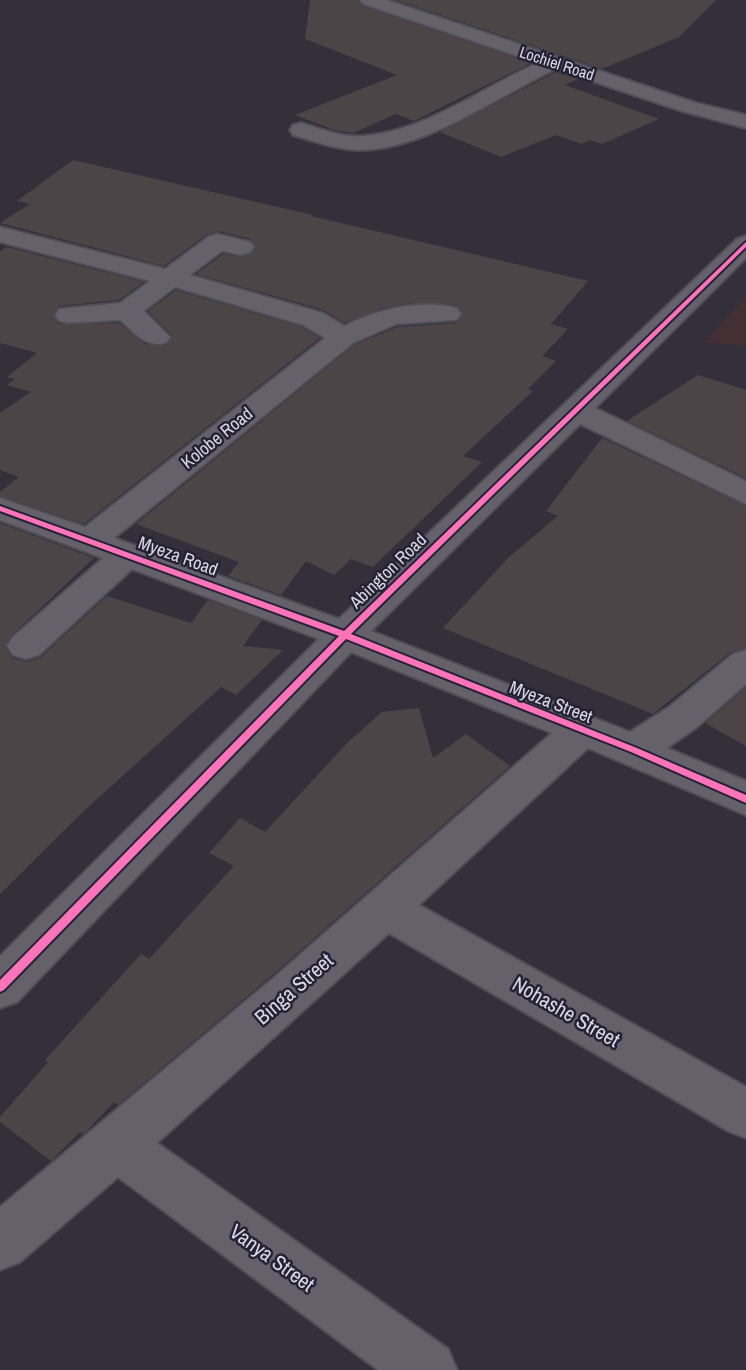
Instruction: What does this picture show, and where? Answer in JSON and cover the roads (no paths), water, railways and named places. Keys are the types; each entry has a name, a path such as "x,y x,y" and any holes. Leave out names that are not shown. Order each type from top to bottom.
{"street":[{"name":"Lochiel Road","path":"369,0 689,107 746,122"},
{"path":"301,130 342,142 379,141 441,118 556,62"},
{"path":"2,236 172,278 313,318 343,337"},
{"path":"69,315 127,311 220,242"},
{"name":"Abington Road","path":"0,987 345,635 746,244"},
{"path":"127,311 156,337"},
{"name":"Kolobe Road","path":"90,540 343,337 380,317 396,313 447,314"},
{"path":"575,409 746,494"},
{"name":"Myeza Road","path":"0,508 345,635"},
{"name":"Myeza Road","path":"26,646 127,555"},
{"name":"Myeza Street","path":"345,635 634,750 746,799"},
{"path":"634,750 683,717 746,663"},
{"name":"Binga Street","path":"0,1242 117,1145 386,909 582,730"},
{"name":"Nohashe Street","path":"386,909 746,1114"},
{"name":"Vanya Street","path":"117,1145 427,1370"}]}
